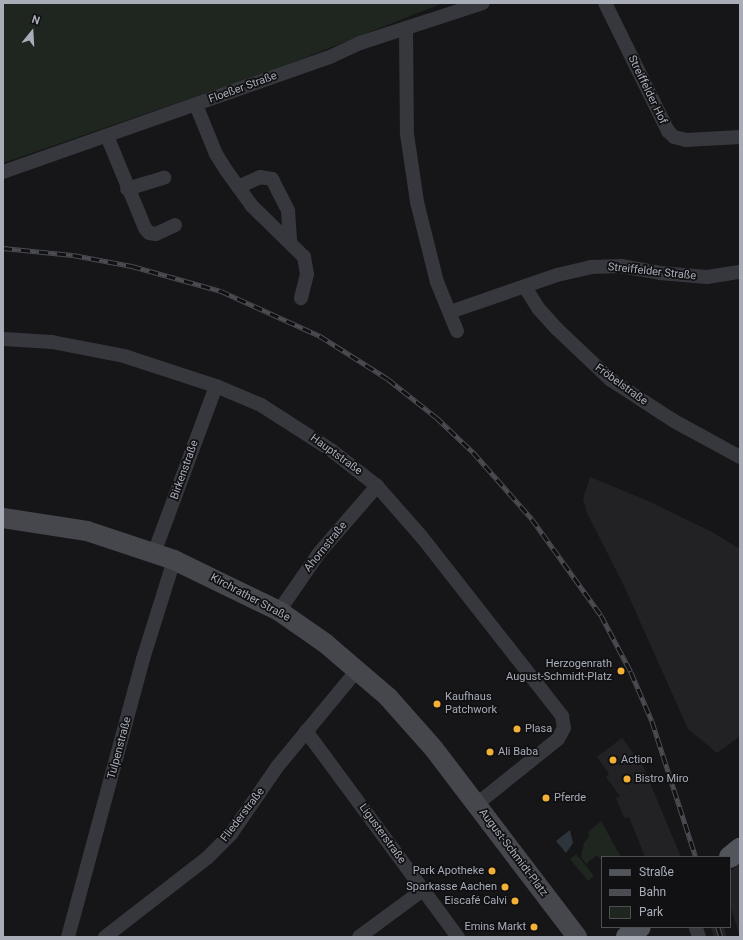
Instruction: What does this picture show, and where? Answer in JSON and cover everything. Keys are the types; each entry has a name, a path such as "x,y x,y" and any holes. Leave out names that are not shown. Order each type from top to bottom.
{"main road":[{"name":"Kirchrather Straße","path":"3,518 86,531 154,553 174,560 279,611 358,669 388,697 419,732 477,804"},
{"name":"August-Schmidt-Platz","path":"477,804 577,937"},
{"path":"731,856 740,849"},
{"path":"627,937 639,928"}],"street":[{"name":"Floeßer Straße","path":"3,172 196,105 406,28 483,3"},
{"name":"Streiffelder Hof","path":"605,3 668,131 674,137 686,140 740,138"},
{"path":"406,28 409,155 428,250 437,282 457,331"},
{"path":"196,105 216,154 238,186 270,225 290,242 304,257 307,266 301,298"},
{"path":"107,136 127,189 150,233 156,234 175,225"},
{"path":"238,186 260,177 272,179 288,211 290,242"},
{"path":"127,189 164,178"},
{"name":"Streiffelder Straße","path":"450,312 591,267 621,266 660,273 707,277 740,272"},
{"name":"Fröbelstraße","path":"525,287 538,308 557,329 611,380 674,421 740,457"},
{"name":"Hauptstraße","path":"3,339 52,342 124,356 216,386 261,405 331,450 378,486 421,536 546,693 562,716 564,728"},
{"name":"Birkenstraße","path":"154,553 216,386"},
{"name":"Ahornstraße","path":"279,611 320,553 378,486"},
{"name":"Tulpenstraße","path":"68,937 143,659 174,560"},
{"name":"Fliederstraße","path":"105,937 207,858 232,834 306,731 358,669"},
{"name":"August-Schmidt-Platz","path":"477,804 558,739 564,728"},
{"name":"Ligusterstraße","path":"306,731 458,937"},
{"path":"359,937 423,890"}],"shaded area":[{"path":"590,477 648,501 712,532 740,549 740,736 717,753 688,729 625,588 587,513 583,499"},
{"path":"622,738 643,766 681,856 645,856 629,817 624,818 616,798 620,796 606,777 609,774 597,757"},
{"path":"570,830 573,843 566,853 556,841"},
{"path":"740,864 740,937 731,908 731,870"},
{"path":"711,928 724,928 727,937 714,937"}],"green space":[{"path":"3,3 443,3 284,66 3,163"},
{"path":"601,821 620,856 601,856 601,860 597,855 586,864 581,857 584,843 589,837 588,832"},
{"path":"576,854 594,876 588,881 570,859"}],"railway":[{"path":"3,248 73,255 132,266 221,291 320,336 388,379 436,417 473,452 532,519 601,615 631,672 652,721 696,856"},
{"path":"718,928 721,937"}],"place":[{"name":"Herzogenrath August-Schmidt-Platz","path":"621,671"},
{"name":"Kaufhaus Patchwork","path":"437,704"},
{"name":"Plasa","path":"517,729"},
{"name":"Ali Baba","path":"490,752"},
{"name":"Action","path":"613,760"},
{"name":"Bistro Miro","path":"627,779"},
{"name":"Pferde","path":"546,798"},
{"name":"Park Apotheke","path":"492,871"},
{"name":"Sparkasse Aachen","path":"505,887"},
{"name":"Eiscafé Calvi","path":"515,901"},
{"name":"Emins Markt","path":"534,927"}]}
